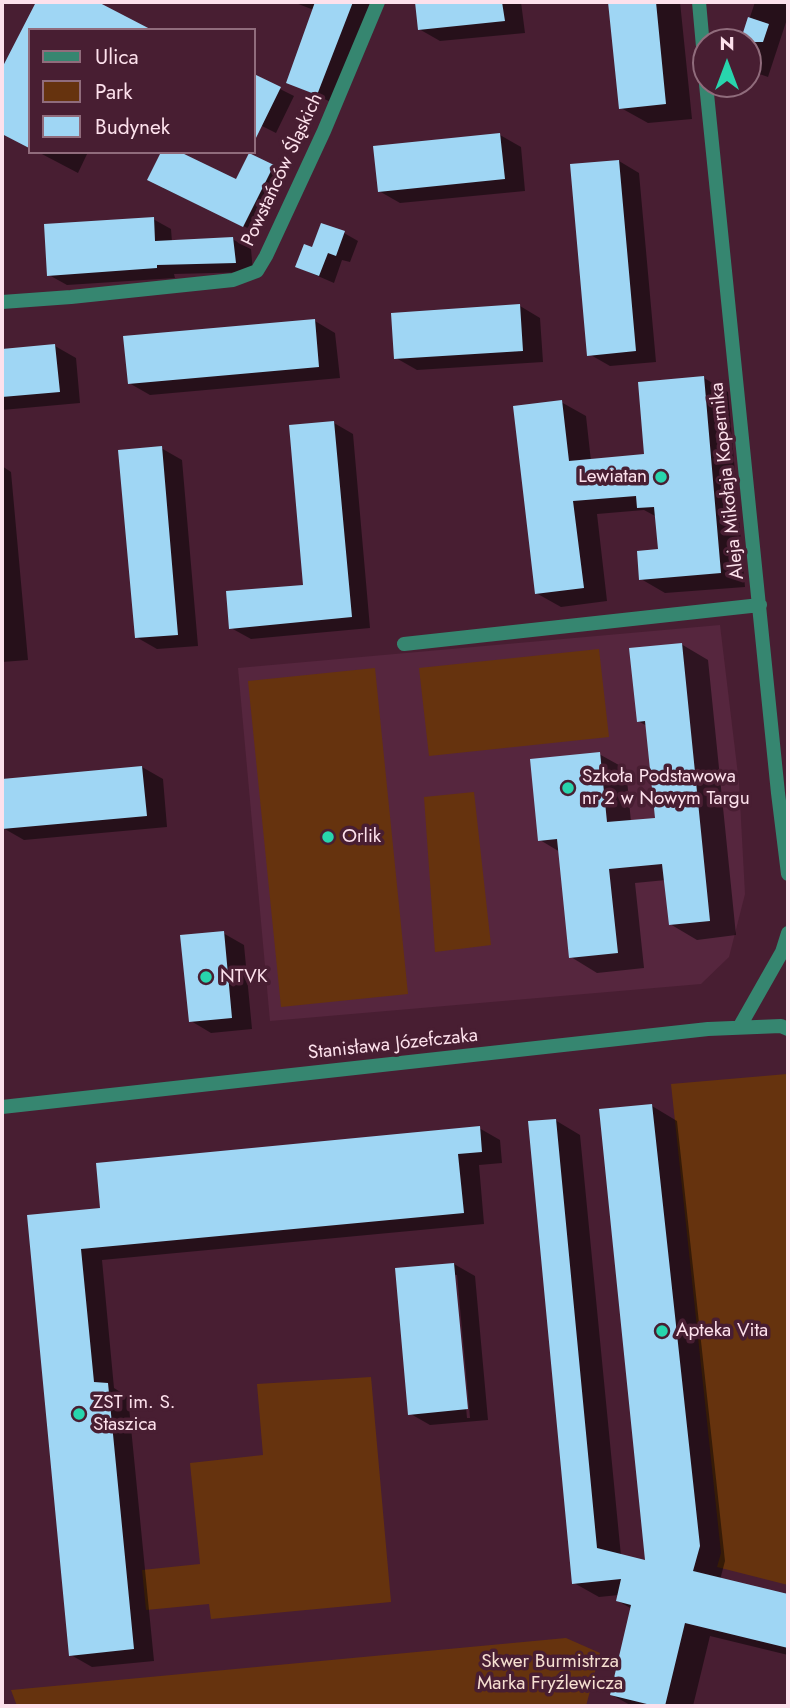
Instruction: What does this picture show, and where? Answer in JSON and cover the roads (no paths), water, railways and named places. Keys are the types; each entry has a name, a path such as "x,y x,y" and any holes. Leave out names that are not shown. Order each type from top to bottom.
{"street":[{"name":"Powstańców Śląskich","path":"2,302 71,298 233,280 257,271 324,131 379,2"},
{"name":"Aleja Mikołaja Kopernika","path":"699,2 701,28"},
{"name":"Aleja Mikołaja Kopernika","path":"708,98 788,874"},
{"path":"404,645 760,605"},
{"path":"740,1026 782,952 788,933"},
{"name":"Stanisława Józefczaka","path":"2,1107 740,1026 781,1026 788,1029"}],"place":[{"name":"Lewiatan","path":"661,477"},
{"name":"Szkoła Podstawowa nr 2 w Nowym Targu","path":"568,788"},
{"name":"Orlik","path":"328,837"},
{"name":"NTVK","path":"206,977"},
{"name":"Apteka Vita","path":"662,1331"},
{"name":"ZST im. S. Staszica","path":"79,1414"}],"park label":[{"name":"Skwer Burmistrza Marka Fryźlewicza","path":"550,1673"}]}
